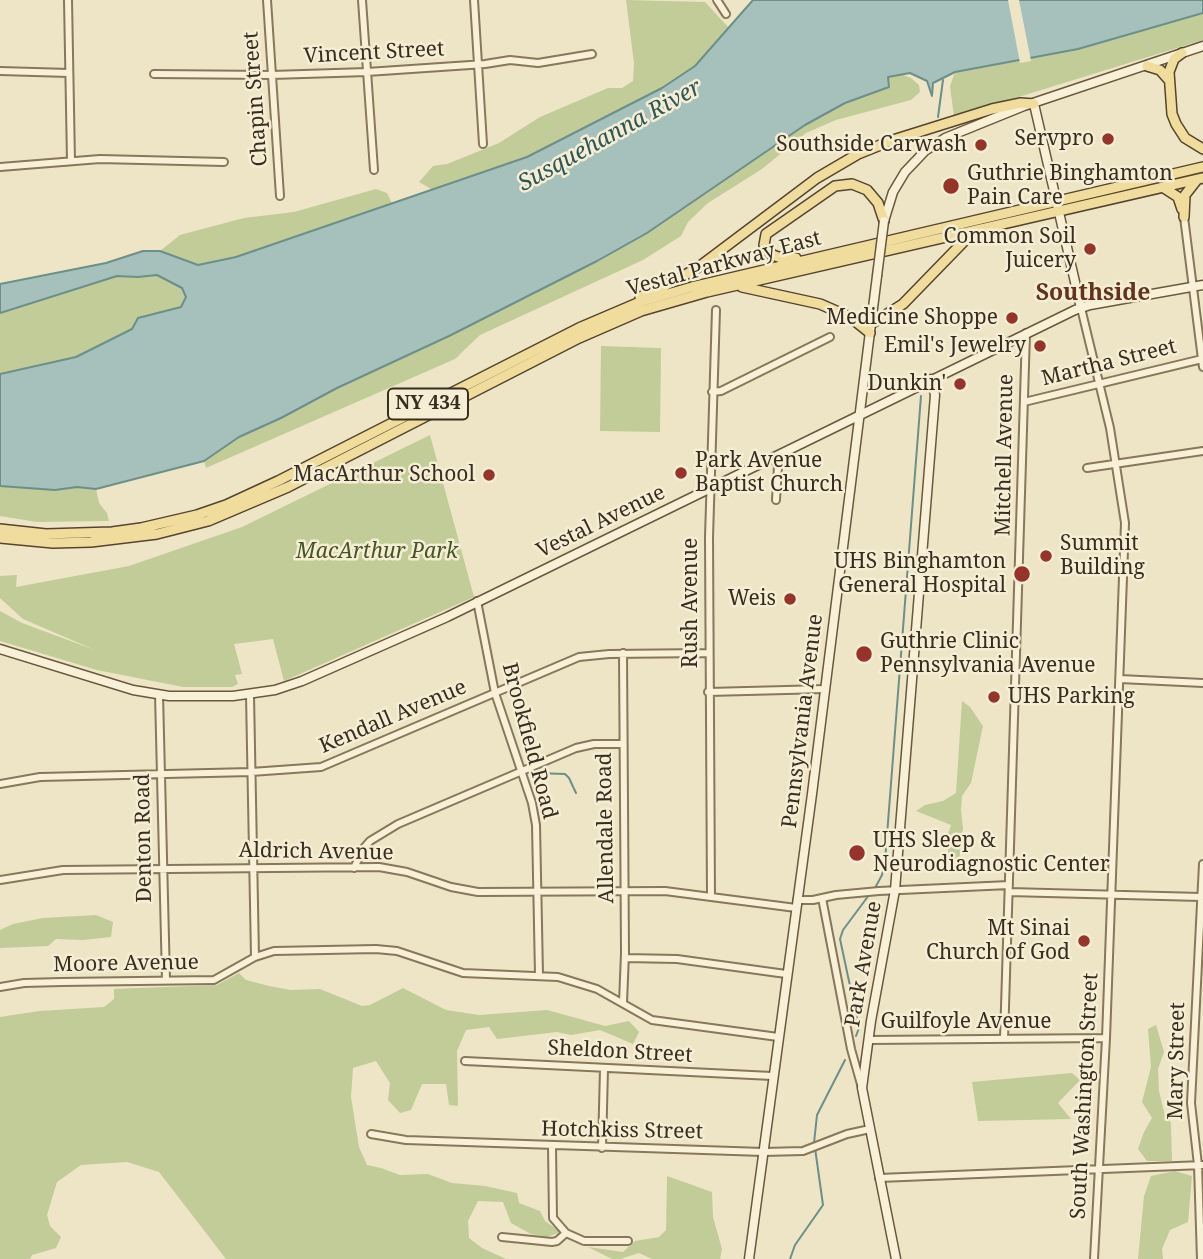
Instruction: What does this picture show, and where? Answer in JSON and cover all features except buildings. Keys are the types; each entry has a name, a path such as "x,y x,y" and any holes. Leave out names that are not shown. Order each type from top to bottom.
{"main road":[{"path":"1182,52 1171,63 1168,81 1176,124 1188,141 1203,149"},
{"path":"1147,66 1160,70 1168,81"},
{"path":"613,312 616,307 690,273 817,178 858,154 987,110 1021,103 1034,104"},
{"name":"Vestal Parkway East","path":"0,528 46,534 112,532 175,521 226,505 278,481 613,312 692,287 1203,167"},
{"path":"1184,217 1185,195 1200,179"},
{"name":"Vestal Parkway East","path":"0,538 91,542 157,534 208,521 288,486 603,326 654,307 720,289 1200,179"},
{"path":"832,254 778,258 766,250 764,239 772,228 830,189 843,184 857,185 870,192 880,206 884,221"},
{"path":"1164,188 1179,198 1184,217"},
{"path":"720,289 749,287 820,304 870,329 896,310 967,237 979,229"}],"street":[{"path":"68,0 71,161"},
{"name":"Chapin Street","path":"267,0 280,196"},
{"path":"362,0 374,170"},
{"path":"474,0 483,145"},
{"path":"717,0 726,15"},
{"name":"Pennsylvania Avenue","path":"749,1259 861,415 884,221 896,185 910,165 925,151 949,136 1024,106 1203,46"},
{"name":"Vincent Street","path":"154,74 272,75 367,72 510,60 538,63 592,54"},
{"path":"0,71 69,73"},
{"name":"South Washington Street","path":"1034,104 1117,463 1125,523 1106,1038 1094,1259"},
{"path":"0,167 71,161 224,162"},
{"path":"1184,217 1203,363"},
{"name":"Vestal Avenue","path":"0,649 80,675 159,694 250,695 275,690 302,681 447,617 1081,308 1203,285"},
{"name":"Rush Avenue","path":"711,897 708,653 716,310"},
{"name":"Mitchell Avenue","path":"1004,1039 1026,333"},
{"path":"712,392 721,391 830,337"},
{"name":"Martha Street","path":"1024,402 1203,363"},
{"name":"Park Avenue","path":"896,1259 862,1088 895,890 934,395 931,379"},
{"path":"1087,468 1203,451"},
{"path":"775,458 778,466 776,500"},
{"name":"Brookfield Road","path":"477,601 495,693 532,803 536,825 539,975"},
{"name":"Kendall Avenue","path":"0,784 40,777 251,772 321,767 579,657 623,653 708,653"},
{"name":"Allendale Road","path":"623,653 623,1003"},
{"path":"1120,679 1203,683"},
{"path":"708,692 825,689"},
{"name":"Denton Road","path":"159,694 166,981"},
{"path":"250,695 255,957"},
{"path":"354,868 363,849 383,831 576,748 594,744 623,744"},
{"name":"Mary Street","path":"1201,1259 1200,1165 1191,1103 1203,864"},
{"name":"Aldrich Avenue","path":"0,880 63,870 379,867 407,872 465,890 665,891 796,904 868,891 1009,888 1201,897"},
{"path":"822,898 851,1049 862,1088"},
{"name":"Moore Avenue","path":"0,987 62,982 214,980 255,957 274,951 376,949 397,951 463,973 539,975 573,980 597,989 652,1020 778,1037"},
{"path":"625,958 677,959 786,974"},
{"name":"Guilfoyle Avenue","path":"869,1040 1106,1038"},
{"path":"1194,1048 1203,1048"},
{"name":"Sheldon Street","path":"465,1061 772,1076"},
{"path":"602,1148 604,1069"},
{"name":"Hotchkiss Street","path":"371,1134 405,1140 552,1147 763,1152 809,1148 870,1129"},
{"path":"552,1147 553,1218 566,1233 584,1241 628,1241"},
{"path":"879,1178 1200,1165"},
{"path":"502,1237 552,1242 566,1233"}],"green space":[{"path":"626,0 705,2 729,28 695,66 662,88 527,157 433,190 419,182 433,166 447,164 499,143 540,117 608,88 622,88 633,81 634,63"},
{"path":"1203,13 1203,40 954,117 950,86 955,72 1078,49"},
{"path":"901,74 919,85 920,92 911,100 836,120 806,133 762,169 708,203 688,222 681,236 643,260 480,335 455,359 206,468 204,461 239,437 530,296 647,233 805,125 845,103 888,87 887,77"},
{"path":"376,189 387,193 393,205 377,208 236,257 198,265 160,251 180,235 244,218 294,212"},
{"path":"157,275 182,288 186,298 181,307 165,312 76,357 0,374 0,313 117,276"},
{"path":"601,346 661,348 660,432 600,431"},
{"name":"MacArthur Park","path":"430,435 474,597 284,681 273,639 234,644 242,674 235,675 238,684 232,687 183,687 97,670 0,641 0,611 22,623 95,650 23,619 0,598 0,576 17,575 16,587 129,566 242,527"},
{"path":"0,486 55,490 77,487 96,489 99,503 107,513 109,521 37,522 0,516"},
{"path":"962,701 970,707 983,726 971,783 962,796 963,828 959,862 949,856 946,840 951,825 916,811 956,793"},
{"path":"96,915 113,922 111,937 56,939 48,946 0,948 0,930 13,924 43,918"},
{"path":"239,973 246,980 269,986 291,990 320,989 362,1006 370,1005 403,988 446,1010 479,1015 547,1010 605,1026 629,1021 639,1032 633,1044 600,1030 571,1035 557,1032 497,1039 489,1027 466,1030 457,1051 458,1106 449,1105 446,1084 422,1084 411,1110 400,1113 388,1100 390,1083 376,1061 353,1068 351,1097 359,1147 367,1165 400,1175 428,1174 452,1183 517,1193 519,1203 540,1211 545,1221 561,1232 547,1237 531,1234 511,1223 503,1202 478,1201 468,1221 469,1238 482,1248 506,1259 226,1259 159,1172 127,1162 81,1165 57,1182 47,1215 50,1226 61,1237 56,1248 32,1255 30,1259 0,1259 0,1017 39,1011 104,1007 114,999 114,989 217,985"},
{"path":"1156,1025 1164,1052 1158,1069 1159,1091 1164,1112 1171,1123 1172,1161 1147,1161 1138,1149 1152,1118 1142,1102 1151,1067 1148,1029"},
{"path":"1072,1073 1080,1080 1058,1103 1071,1119 978,1121 972,1082"},
{"path":"1175,1171 1192,1176 1188,1222 1170,1230 1162,1249 1163,1259 1138,1259 1144,1196 1151,1176"},
{"path":"667,1176 712,1192 713,1217 722,1249 720,1259 652,1259 639,1253 612,1259 588,1247 623,1252 635,1241 659,1237 666,1230"}],"water":[{"name":"Susquehanna River","path":"753,0 1203,0 1203,13 1078,49 955,72 933,83 932,96 927,81 910,73 888,77 889,87 845,103 805,125 647,233 449,336 239,437 204,461 96,489 77,487 55,490 0,486 0,374 76,357 132,329 138,318 181,307 186,297 182,288 157,275 117,276 0,313 0,284 106,263 143,251 160,251 198,265 236,257 527,157 662,88 695,66"}],"pier":[{"path":"1008,0 1019,0 1031,61 1020,63"}],"waterway":[{"path":"938,117 943,80"},
{"path":"875,888 885,861 921,396"},
{"path":"536,773 565,774 576,793"},
{"path":"856,1036 859,1028 840,939 843,930 869,895"},
{"path":"814,1143 817,1115 845,1060"},
{"path":"790,1259 795,1245 823,1205 815,1148"}],"place":[{"name":"Servpro","path":"1108,139"},
{"name":"Southside Carwash","path":"981,145"},
{"name":"Guthrie Binghamton Pain Care","path":"951,186"},
{"name":"Common Soil Juicery","path":"1090,249"},
{"name":"Medicine Shoppe","path":"1012,318"},
{"name":"Emil's Jewelry","path":"1040,346"},
{"name":"Dunkin'","path":"960,384"},
{"name":"Park Avenue Baptist Church","path":"681,473"},
{"name":"MacArthur School","path":"489,475"},
{"name":"Summit Building","path":"1046,556"},
{"name":"UHS Binghamton General Hospital","path":"1022,574"},
{"name":"Weis","path":"790,599"},
{"name":"Guthrie Clinic Pennsylvania Avenue","path":"864,654"},
{"name":"UHS Parking","path":"994,697"},
{"name":"UHS Sleep & Neurodiagnostic Center","path":"857,853"},
{"name":"Mt Sinai Church of God","path":"1084,941"}],"district":[{"name":"Southside","path":"1093,293"}]}
